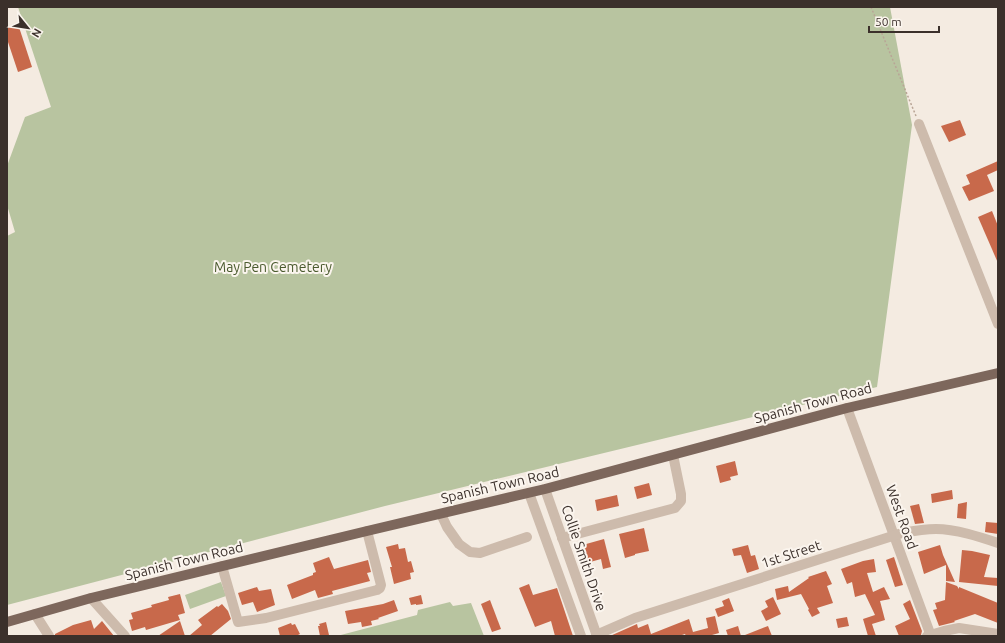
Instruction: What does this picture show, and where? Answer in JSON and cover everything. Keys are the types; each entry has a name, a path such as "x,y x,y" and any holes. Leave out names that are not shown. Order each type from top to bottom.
{"main road":[{"name":"Spanish Town Road","path":"7,622 91,598 367,530 545,490 847,408 998,373"}],"street":[{"path":"919,124 998,324"},
{"name":"West Road","path":"847,408 894,535 929,636"},
{"path":"562,538 675,508 681,500 682,494 673,455"},
{"name":"Collie Smith Drive","path":"545,490 596,636"},
{"name":"Collie Smith Drive","path":"529,493 581,636"},
{"path":"441,514 447,527 459,544 470,552 480,553 527,538"},
{"name":"1st Street","path":"596,636 636,618 894,535 911,531 937,529 962,533 998,543"},
{"path":"222,566 238,622 274,616 380,588 381,585 367,530"},
{"path":"91,598 125,636"},
{"path":"35,614 48,636"},
{"path":"929,636 959,628 998,634"}],"path":[{"path":"871,7 919,124"}],"green space":[{"name":"May Pen Cemetery","path":"18,7 890,7 912,125 877,387 385,506 7,605 7,236 15,232 7,205 7,166 25,117 51,107"},
{"path":"221,582 226,596 190,609 185,595"},
{"path":"450,602 453,606 471,603 484,636 337,636 417,615 418,610"}],"building":[{"path":"18,24 32,67 18,72 7,39 7,28"},
{"path":"960,120 966,135 949,142 941,126"},
{"path":"998,161 998,170 987,175 994,191 969,201 962,187 970,184 966,175"},
{"path":"992,211 998,226 998,263 978,217"},
{"path":"735,461 738,475 730,477 731,480 720,483 716,466"},
{"path":"649,483 652,495 637,499 634,487"},
{"path":"952,490 953,499 932,503 931,494"},
{"path":"617,495 619,506 597,511 595,500"},
{"path":"967,502 966,519 957,518 958,504"},
{"path":"919,504 924,523 915,524 910,506"},
{"path":"986,522 998,523 998,534 985,532"},
{"path":"644,528 649,551 625,558 619,534"},
{"path":"604,539 611,567 603,569 601,559 583,564 579,546"},
{"path":"398,544 399,549 405,548 408,562 411,561 414,572 410,573 411,579 394,584 390,567 392,567 386,547"},
{"path":"748,545 751,556 755,555 759,569 747,573 741,555 734,556 732,549"},
{"path":"940,545 955,582 946,581 946,565 924,574 918,552"},
{"path":"962,550 990,555 984,577 998,578 998,586 959,582"},
{"path":"329,557 334,569 368,560 371,572 367,573 370,581 332,591 333,594 318,598 315,590 292,599 287,585 313,575 313,573 316,572 313,563"},
{"path":"894,557 903,585 895,587 886,560"},
{"path":"874,559 876,572 867,573 873,592 884,587 890,599 880,601 885,620 872,624 876,636 868,636 863,619 875,615 865,594 855,597 852,582 847,584 841,569 863,561"},
{"path":"826,571 832,584 827,586 833,603 817,608 820,613 812,617 801,594 777,600 775,589 788,586 789,592 809,578 808,577"},
{"path":"946,582 957,586 959,589 959,587 998,603 998,623 975,614 954,621 955,622 939,626 933,610 937,609 935,603 945,600"},
{"path":"529,584 533,595 557,588 573,636 555,636 551,621 535,627 519,588"},
{"path":"257,587 259,591 271,589 275,605 257,612 253,602 242,605 238,593"},
{"path":"180,594 185,613 178,615 180,620 146,630 145,627 132,631 129,620 133,619 131,613 152,607 151,605 169,600 168,597"},
{"path":"421,595 423,604 411,605 409,598"},
{"path":"773,597 781,614 766,621 761,611 768,607 765,601"},
{"path":"729,598 734,611 718,617 715,609 724,606 722,601"},
{"path":"394,600 398,611 371,621 372,625 362,627 361,622 348,624 345,611 383,604"},
{"path":"490,600 501,629 492,632 481,604"},
{"path":"910,600 922,631 921,635 899,636 895,626 910,619 903,604"},
{"path":"222,604 228,611 231,619 210,636 189,636 202,625 198,620"},
{"path":"715,616 719,633 712,636 686,636 685,634 679,636 610,636 637,624 638,628 648,624 651,634 689,619 693,632 708,628 706,618"},
{"path":"847,617 849,626 838,628 836,619"},
{"path":"91,620 94,629 102,621 114,636 55,636 55,634 73,625"},
{"path":"180,621 185,636 158,636"},
{"path":"326,622 329,635 320,636 318,626 320,626 319,624"},
{"path":"291,623 292,625 295,624 300,634 296,636 280,636 278,628"},
{"path":"738,626 741,636 728,636 726,630"},
{"path":"768,626 772,636 745,636 745,635"}]}
